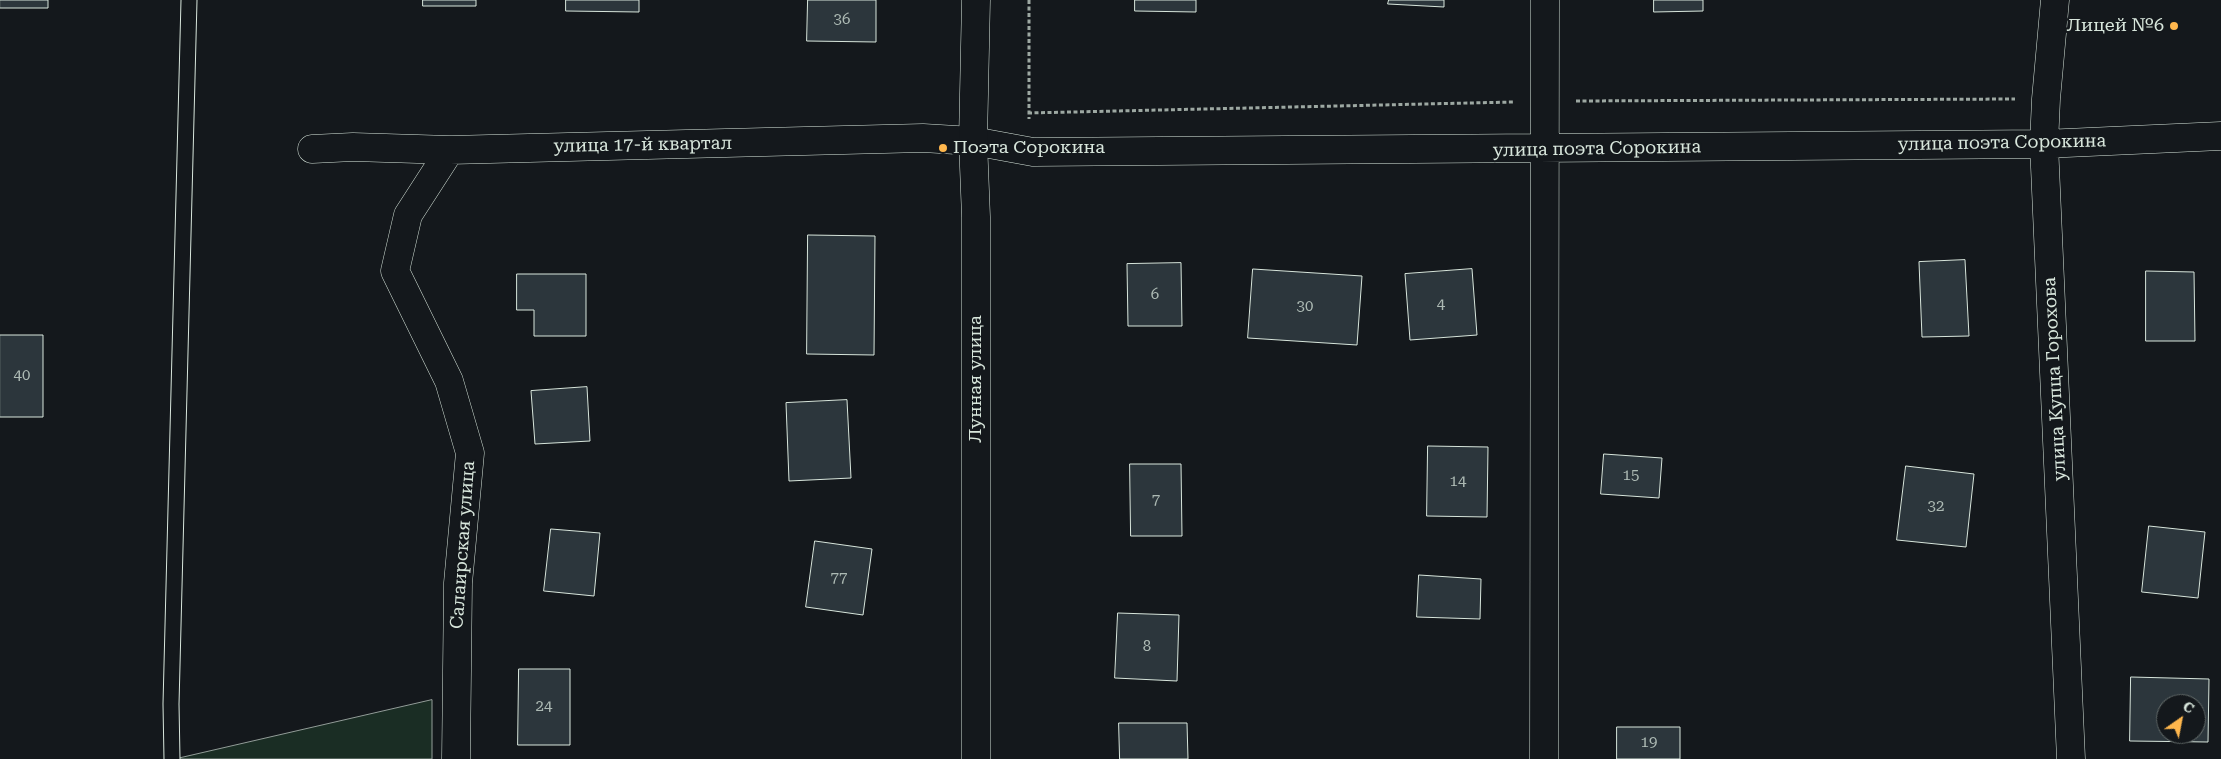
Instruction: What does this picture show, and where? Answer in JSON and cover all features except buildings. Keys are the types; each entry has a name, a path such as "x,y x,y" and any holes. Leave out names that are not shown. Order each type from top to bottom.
{"street":[{"name":"Лунная улица","path":"976,0 974,141 976,217 976,759"},
{"path":"1544,759 1545,0"},
{"name":"улица Купца Горохова","path":"2054,0 2044,144 2071,759"},
{"name":"улица поэта Сорокина","path":"974,141 1033,152 1546,150 2044,144 2221,136"},
{"name":"улица 17-й квартал","path":"312,149 450,150 923,138 974,141"},
{"name":"Салаирская улица","path":"450,150 408,215 395,271 449,382 470,453 458,583 456,759"}],"lane":[{"path":"172,759 171,704 188,0"}],"path":[{"path":"1028,0 1028,113 1033,152"}],"green space":[{"path":"432,700 432,759 175,759"}],"place":[{"name":"Лицей №6","path":"2174,26"},
{"name":"Поэта Сорокина","path":"943,148"}]}
